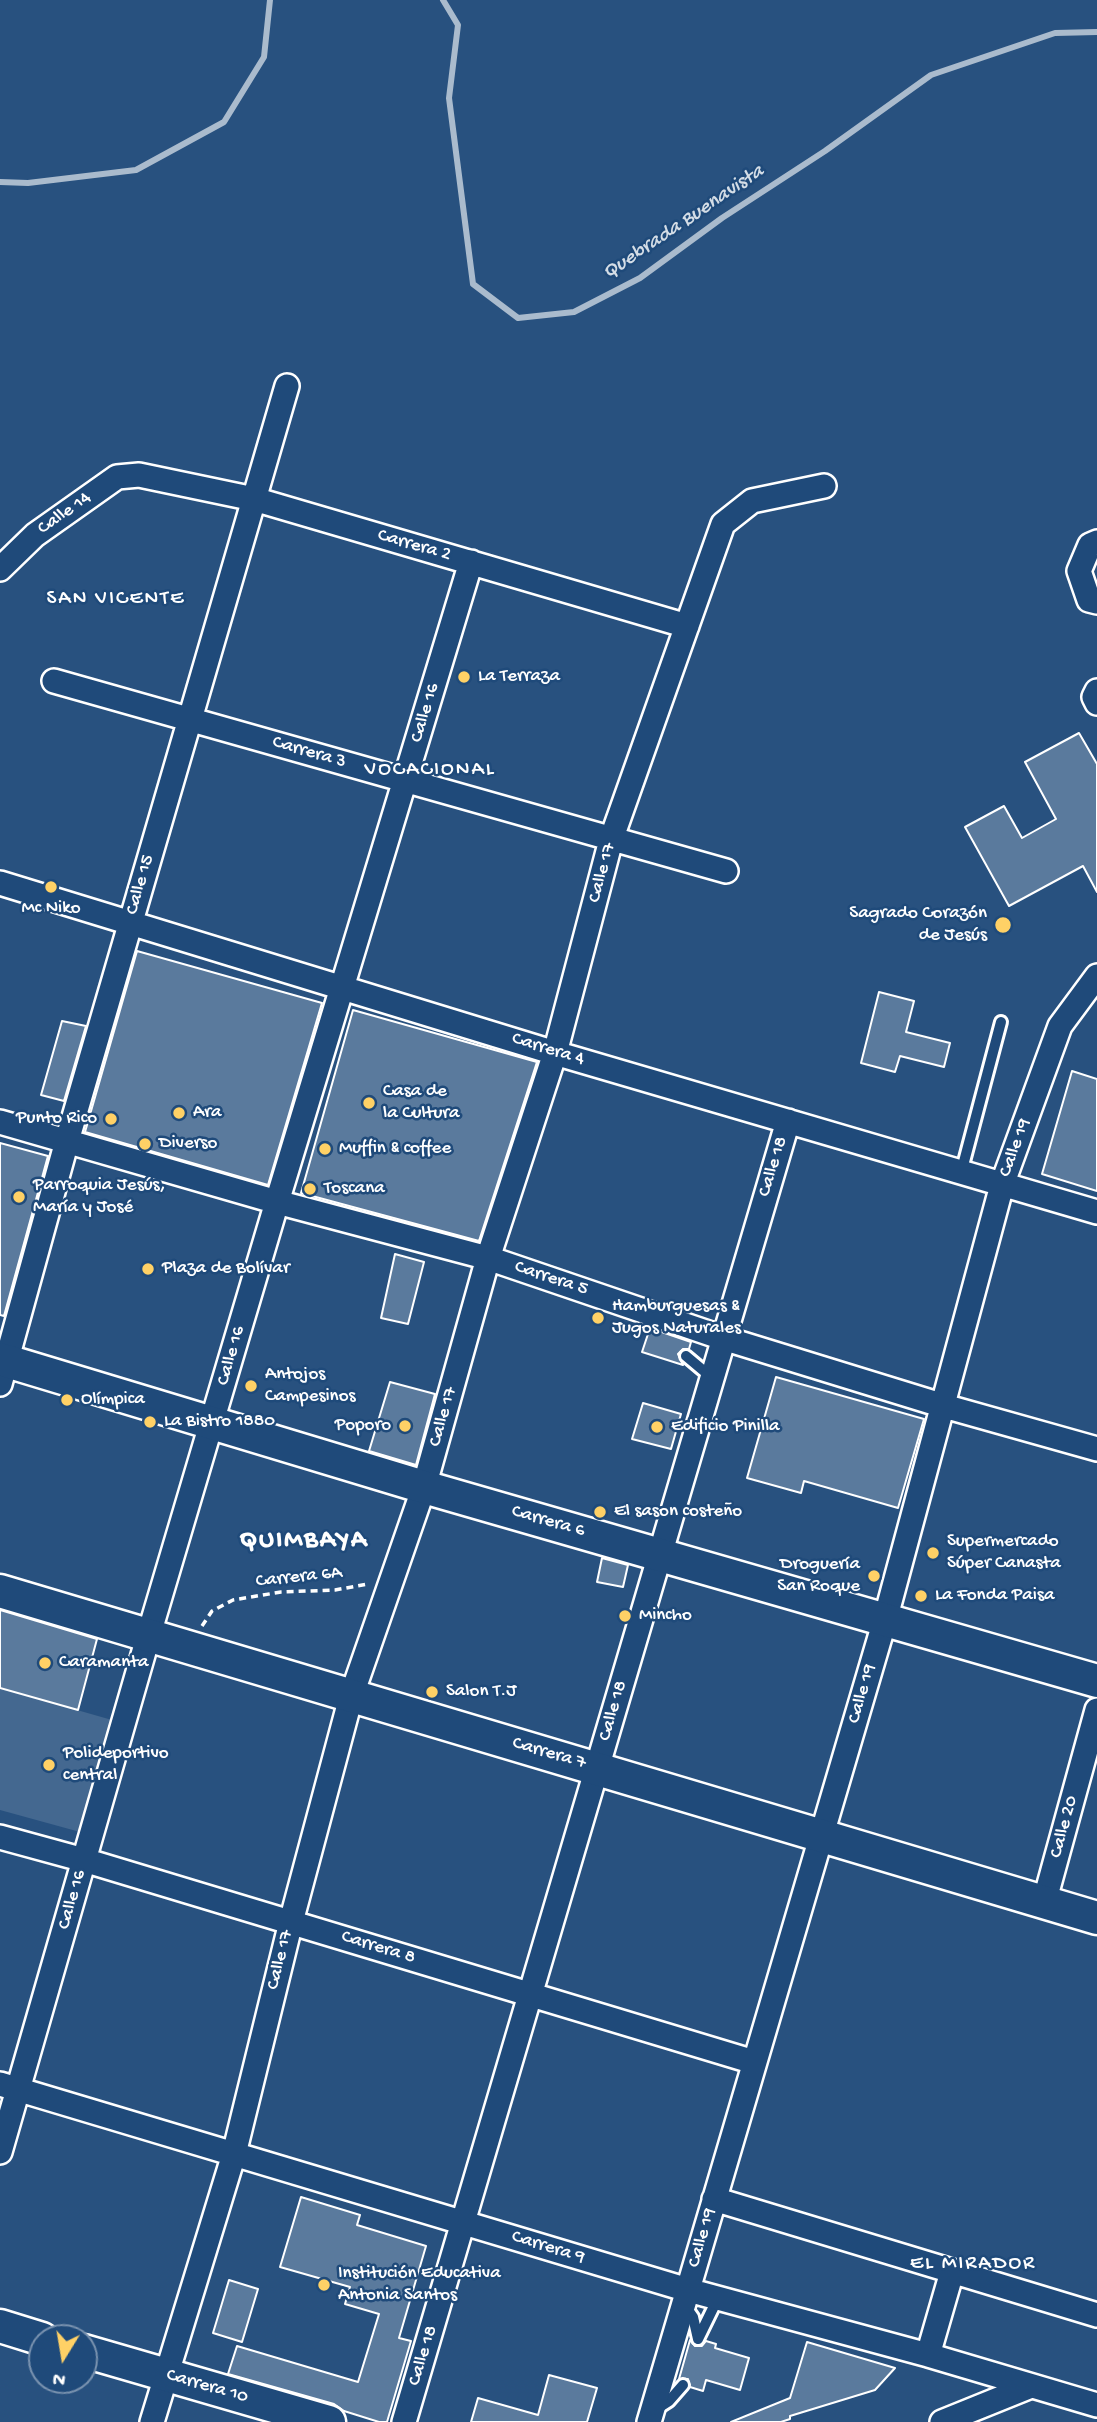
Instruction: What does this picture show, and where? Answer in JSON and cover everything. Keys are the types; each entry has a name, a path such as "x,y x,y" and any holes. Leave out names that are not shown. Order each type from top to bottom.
{"main road":[{"name":"Carrera 6","path":"2,1368 213,1422 1097,1681"},
{"name":"Carrera 7","path":"0,1591 1097,1918"},
{"path":"0,2326 28,2335"},
{"name":"Carrera 10","path":"98,2355 330,2422"}],"street":[{"name":"Calle 15","path":"2,1368 287,386"},
{"name":"Carrera 2","path":"139,475 254,499 687,626"},
{"name":"Calle 14","path":"0,569 35,534 117,477 139,475"},
{"name":"Calle 17","path":"152,2422 234,2154 290,1922 351,1697 424,1486 488,1258 555,1052 611,840 723,524 752,501 824,486"},
{"path":"1097,542 1090,545 1079,571 1089,600 1097,602"},
{"name":"Calle 16","path":"0,2152 9,2087 84,1860 277,1202 471,562"},
{"name":"Carrera 3","path":"54,681 726,871"},
{"path":"1097,691 1094,697 1097,704"},
{"name":"Carrera 4","path":"0,883 555,1052 1097,1212"},
{"name":"Calle 19","path":"651,2417 885,1620 1002,1185 1060,1026 1097,976"},
{"name":"Calle 18","path":"404,2422 788,1121"},
{"name":"Carrera 5","path":"0,1122 277,1202 488,1258 723,1338 944,1406 1097,1449"},
{"name":"Calle 20","path":"1044,1903 1097,1710"},
{"name":"Carrera 8","path":"0,1837 754,2062"},
{"name":"Carrera 9","path":"9,2087 464,2223 686,2297 718,2298 928,2355 1097,2405"},
{"path":"714,2199 1097,2315"},
{"path":"928,2355 952,2272"},
{"path":"942,2422 1031,2386"}],"lane":[{"path":"961,1173 1001,1022"},
{"path":"638,1308 662,1332"},
{"path":"686,1356 711,1377"},
{"path":"686,2297 698,2339 718,2298"},
{"path":"651,2417 683,2385"}],"path":[{"name":"Carrera 6A","path":"194,1648 201,1627 212,1611 233,1600 281,1592 335,1590 391,1581"}],"shaded area":[{"name":"Polideportivo central","path":"0,1688 112,1720 80,1832 0,1810"}],"building":[{"path":"1079,733 1097,764 1097,892 1083,866 1009,906 965,827 1004,806 1022,838 1056,819 1025,762"},
{"path":"137,951 322,1003 268,1185 85,1132"},
{"path":"879,992 914,1001 906,1032 950,1043 944,1067 900,1056 895,1072 861,1063"},
{"path":"353,1010 537,1062 479,1241 301,1193"},
{"path":"62,1021 86,1026 64,1101 41,1095"},
{"path":"1072,1071 1097,1079 1097,1191 1042,1174"},
{"name":"Parroquia Jesús, María y José","path":"0,1143 48,1156 4,1316 0,1315"},
{"path":"395,1254 424,1262 408,1324 381,1318"},
{"path":"650,1328 691,1342 689,1349 683,1349 678,1354 683,1365 642,1352"},
{"path":"776,1377 924,1419 898,1508 804,1481 801,1493 747,1478"},
{"name":"Poporo","path":"390,1382 435,1394 416,1465 369,1451"},
{"name":"Edificio Pinilla","path":"643,1403 681,1414 671,1449 632,1439"},
{"path":"602,1558 628,1565 623,1587 597,1582"},
{"name":"Caramanta","path":"0,1610 97,1639 78,1710 0,1688"},
{"path":"301,2197 360,2215 357,2225 426,2246 399,2338 411,2341 387,2422 379,2422 344,2411 334,2404 228,2374 237,2346 358,2382 379,2314 345,2304 350,2287 280,2267"},
{"path":"229,2280 258,2289 242,2342 213,2333"},
{"path":"690,2340 695,2346 702,2346 706,2341 716,2344 715,2348 749,2358 740,2390 706,2380 703,2391 690,2387 688,2379 679,2379"},
{"path":"807,2342 895,2368 875,2390 790,2416 790,2419 781,2422 731,2422 790,2398"},
{"path":"549,2375 597,2388 587,2422 471,2422 478,2398 538,2415"}],"waterway":[{"name":"Quebrada Buenavista","path":"0,182 28,183 136,170 224,122 264,57 270,0"},
{"name":"Quebrada Buenavista","path":"443,0 458,25 449,98 473,284 518,318 574,312 640,278 722,218 825,151 931,75 1055,33 1097,32"}],"place":[{"name":"La Terraza","path":"464,677"},
{"name":"Mc Niko","path":"51,887"},
{"name":"Sagrado Corazón de Jesús","path":"1003,925"},
{"name":"Casa de la Cultura","path":"369,1103"},
{"name":"Ara","path":"179,1113"},
{"name":"Punto Rico","path":"111,1119"},
{"name":"Diverso","path":"145,1144"},
{"name":"Muffin & coffee","path":"325,1149"},
{"name":"Toscana","path":"310,1189"},
{"name":"Parroquia Jesús, María y José","path":"19,1197"},
{"name":"Plaza de Bolívar","path":"148,1269"},
{"name":"Hamburguesas & Jugos Naturales","path":"598,1318"},
{"name":"Antojos Campesinos","path":"251,1386"},
{"name":"Olímpica","path":"67,1400"},
{"name":"La Bistro 1880","path":"150,1422"},
{"name":"Poporo","path":"405,1426"},
{"name":"Edificio Pinilla","path":"657,1427"},
{"name":"El sason costeño","path":"600,1512"},
{"name":"Supermercado Súper Canasta","path":"933,1553"},
{"name":"Droguería San Roque","path":"874,1576"},
{"name":"La Fonda Paisa","path":"921,1596"},
{"name":"Mincho","path":"625,1616"},
{"name":"Caramanta","path":"45,1663"},
{"name":"Salon T.J","path":"432,1692"},
{"name":"Polideportivo central","path":"49,1765"},
{"name":"Institución Educativa Antonia Santos","path":"324,2285"}],"district":[{"name":"SAN VICENTE","path":"116,600"},
{"name":"VOCACIONAL","path":"430,771"},
{"name":"QUIMBAYA","path":"304,1542"},
{"name":"EL MIRADOR","path":"973,2265"}]}
